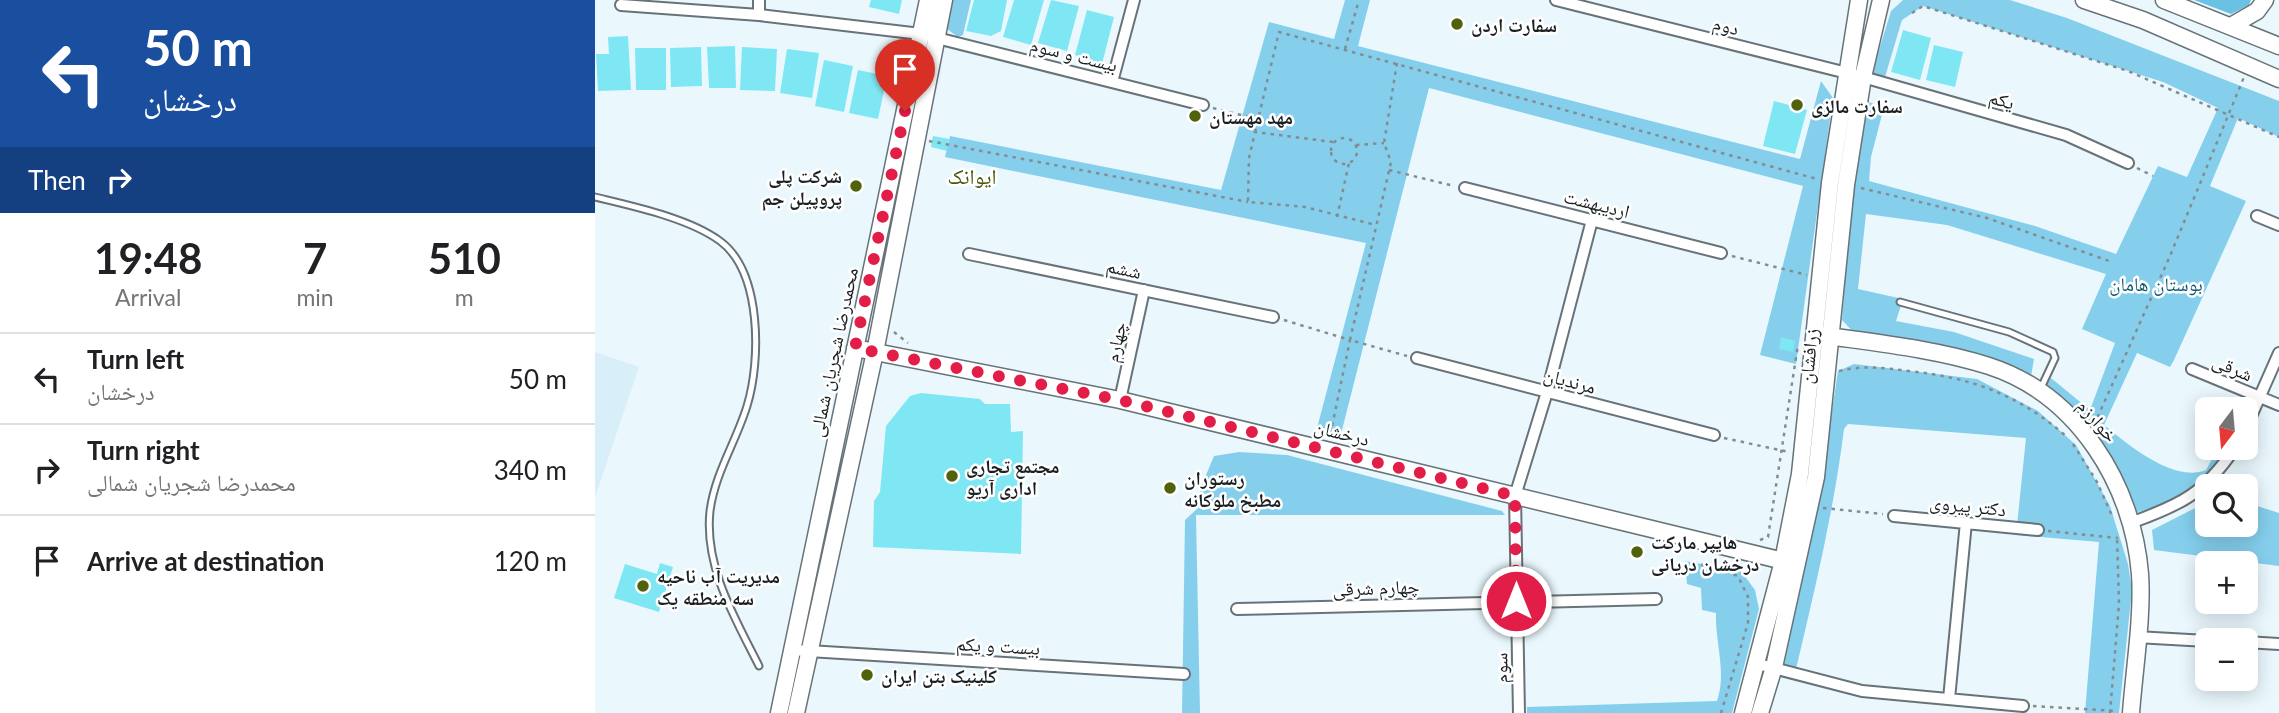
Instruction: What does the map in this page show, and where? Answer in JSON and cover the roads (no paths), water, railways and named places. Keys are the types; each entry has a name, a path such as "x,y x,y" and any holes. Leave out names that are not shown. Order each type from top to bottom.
{"street":[{"path":"759,0 759,15"},
{"name":"محمدرضا شجریان شمالی","path":"779,713 801,651 875,352 919,139 929,36 928,0"},
{"name":"محمدرضا شجریان شمالی","path":"796,713 801,651 855,348 929,36 944,0"},
{"path":"1112,82 1134,0"},
{"name":"دوم","path":"1556,0 1855,75"},
{"name":"زرافشان","path":"1790,563 1803,455 1823,335 1821,279 1855,75 1859,0"},
{"path":"2084,0 2143,20 2279,79"},
{"path":"2164,0 2279,46"},
{"path":"2231,26 2257,11 2265,0"},
{"name":"زرافشان","path":"1855,75 1881,2"},
{"name":"بیست و سوم","path":"621,5 759,15 929,36 1203,105"},
{"name":"یکم","path":"1855,75 2066,135 2129,163"},
{"name":"زرافشان","path":"1760,713 1766,666 1790,563 1816,477 1823,335 1838,184"},
{"name":"اردیبهشت","path":"1465,188 1721,253"},
{"path":"2257,216 2279,225"},
{"name":"سوم","path":"1519,713 1515,496 1547,392 1593,220"},
{"name":"ششم","path":"969,254 1273,317"},
{"name":"چهارم","path":"1120,400 1144,290"},
{"name":"خوارزم","path":"1823,335 1954,357 1991,367 2040,390 2074,421 2105,461 2133,522 2140,577 2131,712"},
{"name":"درخشان","path":"855,348 1120,400 1790,563"},
{"path":"2258,401 2279,353"},
{"name":"مرنديان","path":"1417,358 1714,436"},
{"name":"شرقی","path":"2192,369 2279,405"},
{"path":"2133,522 2177,506 2215,477 2227,460"},
{"name":"دکتر پیروی","path":"1894,516 2038,530"},
{"path":"1949,699 1966,523"},
{"name":"چهارم شرقی","path":"1237,609 1656,599"},
{"path":"2136,638 2195,640"},
{"path":"2258,643 2279,644"},
{"name":"بیست و یکم","path":"801,651 1185,674"},
{"path":"1766,666 1862,691 2023,706"},
{"name":"زرافشان","path":"1743,713 1766,666"}],"lane":[{"path":"595,197 689,225 721,242 742,270 755,318 756,364 747,407 720,469 710,511 710,548 720,586 759,666"},
{"path":"1900,302 2009,332 2053,352 2055,358 2040,390"}],"place":[{"name":"سفارت اردن","path":"1457,24"},
{"name":"سفارت مالزی","path":"1797,105"},
{"name":"مهد مهستان","path":"1195,116"},
{"name":"شرکت پلی پروپیلن جم","path":"856,186"},
{"name":"مجتمع تجاری اداری آريو","path":"952,476"},
{"name":"رستوران مطبخ ملوکانه","path":"1170,488"},
{"name":"هایپر مارکت درخشان دریانی","path":"1637,552"},
{"name":"مدیریت آب ناحیه سه منطقه یک","path":"643,586"},
{"name":"کلینیک بتن ایران","path":"867,675"}],"district":[{"name":"ایوانک","path":"972,175"}],"park label":[{"name":"بوستان هامان","path":"2156,283"}]}
